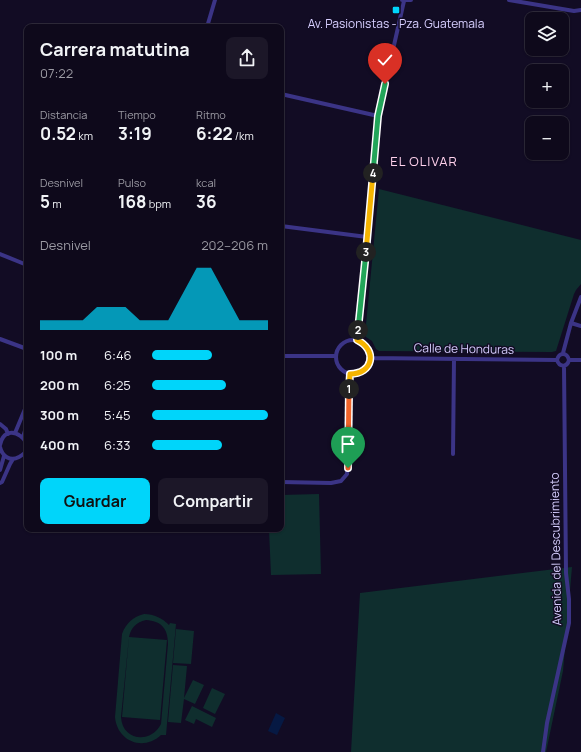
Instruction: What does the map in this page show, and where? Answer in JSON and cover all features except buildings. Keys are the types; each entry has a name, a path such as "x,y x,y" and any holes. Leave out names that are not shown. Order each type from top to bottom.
{"street":[{"path":"208,24 215,0"},
{"path":"357,340 378,116 403,0 411,0"},
{"path":"509,0 574,11 581,10"},
{"path":"284,95 378,116"},
{"path":"284,226 367,236"},
{"path":"0,254 24,264"},
{"path":"569,360 569,363 564,366 560,365 557,360 560,354 563,354 571,323 581,297"},
{"path":"571,323 581,326"},
{"path":"0,338 24,348"},
{"path":"357,340 363,343 370,352 369,364 362,372 356,374 346,373 338,366 336,361 337,351 343,343 357,340"},
{"path":"563,354 566,354 569,360"},
{"path":"284,356 336,356"},
{"name":"Calle de Honduras","path":"370,358 557,360"},
{"path":"453,454 454,359"},
{"path":"569,360 581,360"},
{"name":"Avenida del Descubrimiento","path":"542,752 569,623 569,599 566,573 564,366"},
{"path":"284,482 341,482 347,474 350,374"},
{"path":"15,433 24,410"},
{"path":"0,424 6,429 8,434"},
{"path":"0,470 1,440 8,434 15,433 23,437 24,434"},
{"path":"1,450 8,458 13,459 20,457 24,452"},
{"path":"0,483 2,482 13,459"}],"green space":[{"path":"379,189 581,240 581,284 574,294 556,351 379,351 376,349 372,341 365,335"},
{"path":"319,494 321,574 271,575 269,532 284,532 284,495"},
{"path":"572,567 563,671 546,752 351,752 360,593"},
{"path":"140,615 151,615 161,618 169,625 170,623 176,624 166,735 161,735 146,743 139,743 126,738 120,732 115,717 122,634 128,624","holes":["146,620 163,626 168,638 161,724 156,731 150,735 137,737 126,731 121,717 129,637 131,631 137,624"]},
{"path":"176,629 194,631 191,664 173,663"},
{"path":"129,637 167,640 160,720 122,717"},
{"path":"173,665 187,666 184,698 193,680 204,685 195,704 184,699 181,723 168,722"},
{"path":"212,688 225,694 215,714 203,708"},
{"path":"192,706 216,718 212,727 196,719 194,724 185,720"}],"water":[{"path":"276,713 285,718 277,735 268,731"}],"place":[{"name":"Av. Pasionistas - Pza. Guatemala","path":"396,10"}],"district":[{"name":"EL OLIVAR","path":"424,161"}],"route":[{"path":"348,468 350,374 356,374 366,369 370,358 370,352 367,347 357,340 378,116 385,84"}]}
